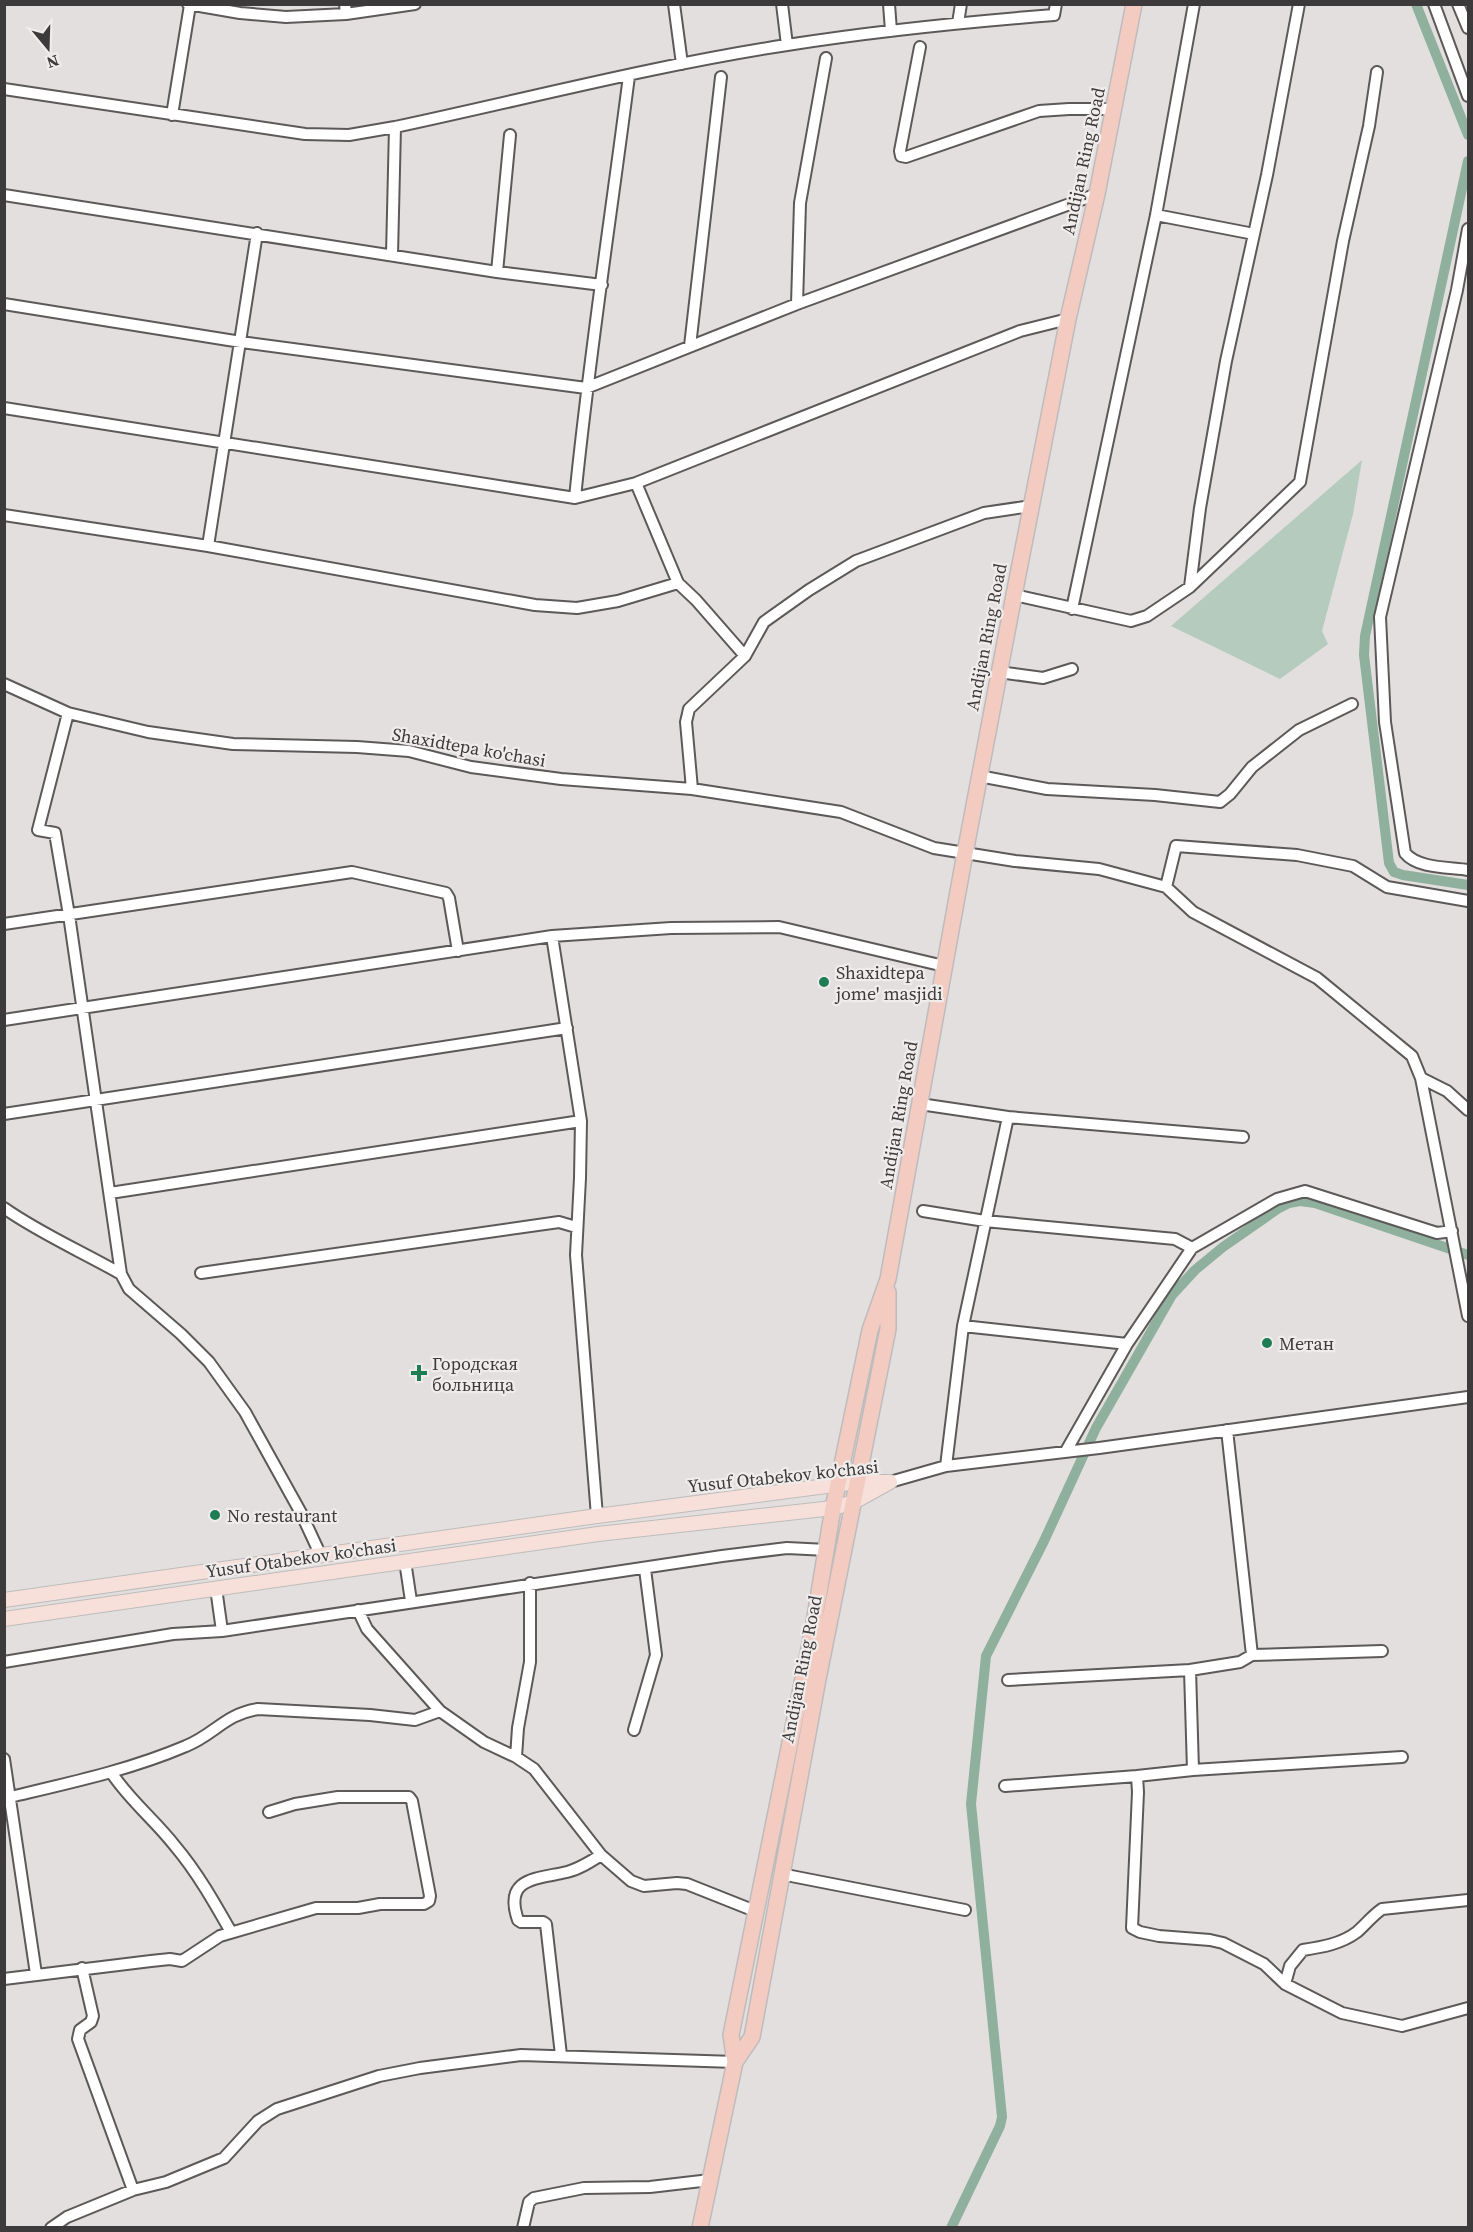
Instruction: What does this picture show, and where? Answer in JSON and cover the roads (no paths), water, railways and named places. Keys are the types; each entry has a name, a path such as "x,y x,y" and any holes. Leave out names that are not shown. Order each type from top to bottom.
{"highway":[{"name":"Andijan Ring Road","path":"700,2228 735,2062 731,2035 827,1550 833,1508 870,1330 888,1279 944,966 1031,506 1068,319 1097,194 1134,4"},
{"name":"Andijan Ring Road","path":"735,2062 752,2037 781,1874 888,1329 888,1279"}],"main road":[{"name":"Yusuf Otabekov ko'chasi","path":"4,1600 597,1516 858,1482 890,1482"},
{"name":"Yusuf Otabekov ko'chasi","path":"4,1619 597,1534 833,1508 854,1502 890,1482"}],"street":[{"path":"172,115 189,5 239,9 286,17 346,9 415,4"},
{"path":"674,4 682,64"},
{"path":"782,4 788,45"},
{"path":"889,4 891,31"},
{"path":"958,23 961,4"},
{"path":"4,89 305,134 349,135 682,64 788,45 958,23 1054,15 1056,4"},
{"path":"1072,609 1156,214 1194,4"},
{"path":"1190,587 1200,508 1226,361 1254,234 1299,4"},
{"path":"1434,4 1464,70 1468,96"},
{"path":"1458,4 1468,28"},
{"path":"920,47 900,151 901,156 906,157 1039,111 1113,109"},
{"path":"797,304 800,203 826,58"},
{"path":"1014,596 1131,621 1147,616 1190,587 1300,482 1343,241 1369,126 1377,72"},
{"path":"575,498 586,388 629,76"},
{"path":"690,346 721,77"},
{"path":"392,255 395,127"},
{"path":"496,272 510,135"},
{"path":"4,304 241,342 586,388 797,304 1097,194"},
{"path":"4,195 496,272 602,285"},
{"path":"1156,214 1254,234"},
{"path":"1468,229 1457,290 1380,617 1384,722 1405,853 1409,858 1421,863 1468,870"},
{"path":"208,546 257,233"},
{"path":"4,408 575,498 636,483 1020,331 1068,319"},
{"path":"636,483 678,583 745,656"},
{"path":"692,789 686,722 689,709 745,656 764,622 809,590 856,561 984,513 1031,506"},
{"path":"4,515 208,546 535,605 577,608 618,601 678,583"},
{"path":"999,672 1043,678 1072,669"},
{"name":"Shaxidtepa ko'chasi","path":"4,684 68,713 148,732 233,744 357,747 409,751 471,767 561,778 692,789 841,812 934,848 1015,861 1099,869 1166,887"},
{"path":"980,776 1047,789 1155,795 1220,802 1230,794 1252,766 1299,730 1352,704"},
{"path":"68,713 38,830 55,833 83,1008 121,1275 129,1289 209,1362 245,1412 301,1513 321,1556"},
{"path":"1468,901 1387,887 1353,866 1297,855 1176,846 1166,887 1193,912 1317,978 1412,1056 1421,1078 1463,1278 1468,1316"},
{"path":"4,924 352,872 446,893 449,898 458,951"},
{"path":"4,1020 552,936 671,928 779,927 944,966"},
{"path":"552,936 581,1121 576,1255 597,1516"},
{"path":"4,1114 567,1028"},
{"path":"1421,1078 1447,1091 1468,1110"},
{"path":"920,1104 1008,1117 1243,1137"},
{"path":"946,1466 963,1326 1008,1117"},
{"path":"110,1193 581,1121"},
{"path":"1069,1451 1127,1344 1192,1248 1277,1199 1305,1191 1437,1233 1453,1235"},
{"path":"4,1208 51,1237 87,1254 121,1275"},
{"path":"923,1211 985,1221 1175,1239 1192,1248"},
{"path":"201,1273 559,1222 576,1227"},
{"path":"963,1326 1127,1344"},
{"path":"890,1482 946,1466 1099,1448 1468,1396"},
{"path":"1227,1430 1252,1655"},
{"path":"4,1662 173,1634 222,1631 530,1583 787,1548 827,1550"},
{"path":"405,1561 411,1602"},
{"path":"634,1730 656,1655 645,1569"},
{"path":"516,1757 518,1728 530,1662 530,1583"},
{"path":"216,1588 222,1631"},
{"path":"358,1610 367,1629 441,1711 484,1742 534,1768 601,1856 638,1885 687,1884 755,1911"},
{"path":"1008,1680 1190,1670 1240,1662 1252,1655 1382,1651"},
{"path":"1190,1670 1193,1770"},
{"path":"10,1797 111,1772 189,1746 230,1717 245,1711 258,1709 370,1715 415,1720 441,1711"},
{"path":"1005,1786 1193,1770 1402,1757"},
{"path":"4,1759 36,1974"},
{"path":"111,1772 122,1789 174,1844 212,1899 231,1932"},
{"path":"1137,1776 1132,1928 1159,1936 1223,1942 1264,1964 1285,1984 1342,2013 1402,2026 1468,2008"},
{"path":"4,1979 170,1959 182,1961 220,1936 316,1908 424,1904 429,1901 430,1896 412,1801 409,1797 338,1797 295,1804 269,1812"},
{"path":"561,2055 546,1924 518,1920 514,1894 518,1887 527,1881 539,1876 568,1872 601,1856"},
{"path":"781,1874 965,1910"},
{"path":"1285,1984 1290,1966 1303,1950 1334,1945 1357,1932 1372,1916 1382,1910 1468,1900"},
{"path":"82,1968 93,2016 91,2022 80,2030 78,2039 133,2190"},
{"path":"51,2228 67,2217 133,2190 166,2182 224,2158 258,2121 277,2109 379,2076 420,2068 521,2055 735,2062"},
{"path":"523,2228 529,2202 534,2198 584,2188 650,2187 710,2180"}],"waterway":[{"path":"1416,4 1468,135"},
{"path":"1468,161 1365,636 1364,655 1389,863 1394,872 1403,875 1468,885"},
{"path":"951,2228 1000,2126 1002,2117 971,1804 986,1656 1044,1541 1096,1428 1172,1295 1195,1270 1223,1247 1289,1203 1300,1201 1315,1203 1468,1255"}],"place":[{"name":"Shaxidtepa jome' masjidi","path":"824,982"},
{"name":"Метан","path":"1267,1343"},
{"name":"Городская больница","path":"419,1373"},
{"name":"No restaurant","path":"215,1515"}]}
